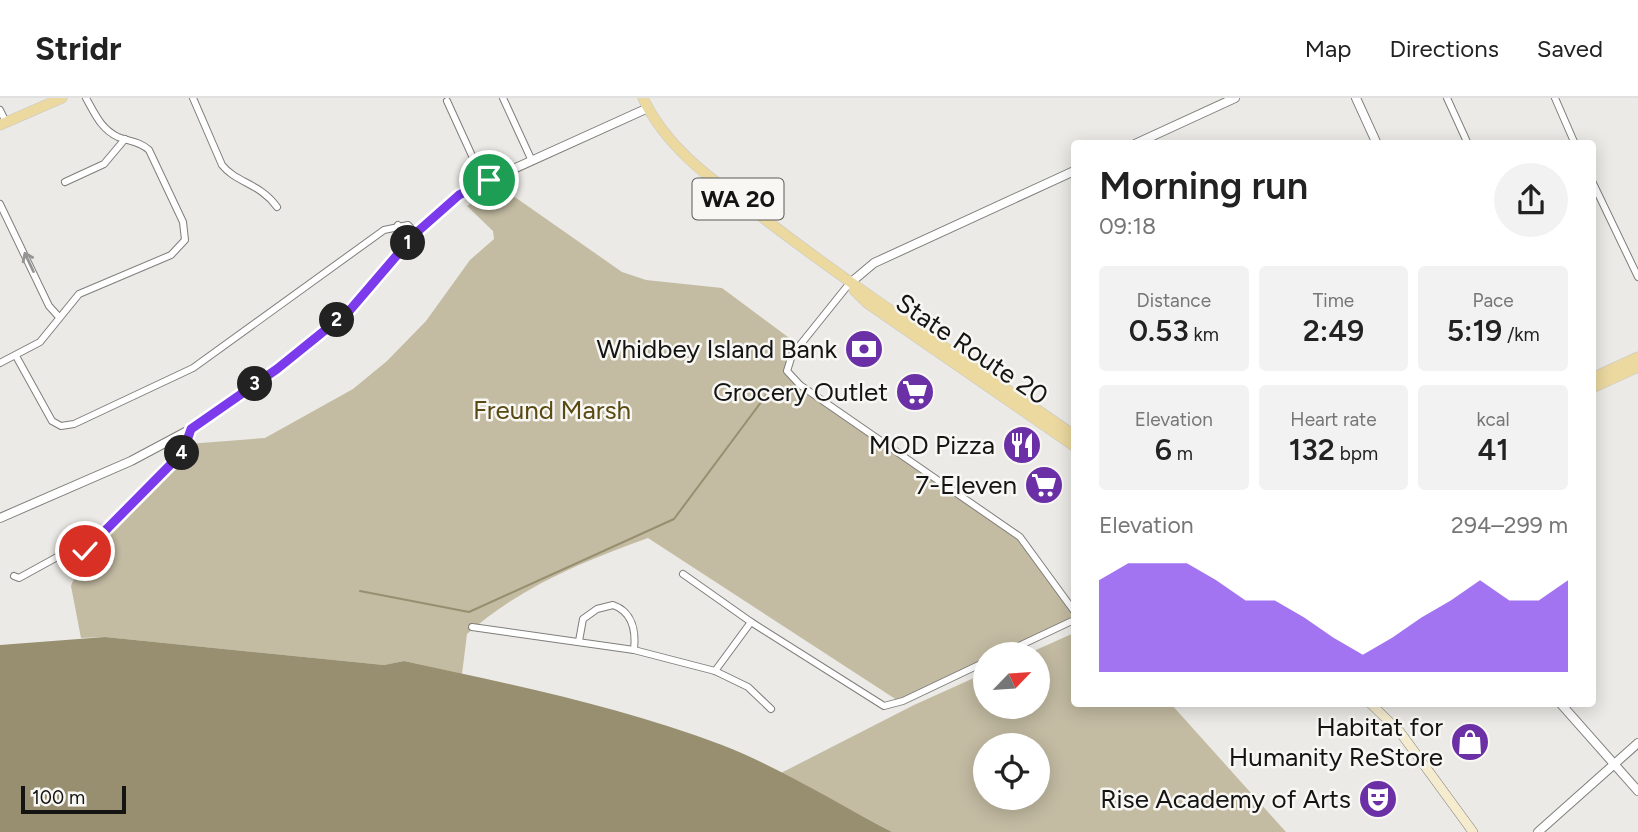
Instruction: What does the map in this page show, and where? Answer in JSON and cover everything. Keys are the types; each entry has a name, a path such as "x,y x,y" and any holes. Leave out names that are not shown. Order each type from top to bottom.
{"main road":[{"path":"3,123 62,98"},
{"name":"State Route 20","path":"643,98 666,136 691,162 849,284 1071,433"},
{"name":"State Route 20","path":"849,284 867,303 1071,444"},
{"path":"1596,376 1638,357"},
{"path":"1596,386 1638,367"},
{"path":"1374,707 1400,733 1473,832"}],"street":[{"path":"0,363 40,342 79,294 171,255 185,240 183,222 155,160 141,143 125,139 101,124 86,98"},
{"path":"193,98 222,165 228,172 257,186 277,207"},
{"path":"503,98 532,161"},
{"path":"1144,140 1235,98"},
{"path":"1356,98 1375,140"},
{"path":"1447,98 1466,140"},
{"path":"1555,98 1573,140"},
{"path":"447,102 484,182"},
{"path":"0,518 131,461 191,429 277,369 350,310 413,236 459,195 648,108"},
{"path":"0,110 3,123"},
{"path":"65,182 104,164 125,139"},
{"path":"1071,172 874,263 849,284 792,355 787,371 800,386 1020,537 1071,607"},
{"path":"1596,189 1638,277"},
{"path":"0,204 49,306 60,317"},
{"path":"16,356 52,421 61,426 74,424 193,368 384,230 398,225 413,236"},
{"path":"14,576 19,578 59,556 72,558 91,547 183,452 191,429"},
{"path":"683,574 751,622 884,706 903,701 973,668"},
{"path":"579,641 583,620 597,609 613,605 631,621 635,633 634,650"},
{"path":"1027,642 1071,621"},
{"path":"715,671 751,622"},
{"path":"472,626 634,650 715,671 748,687 771,709"},
{"path":"1564,707 1638,791"},
{"path":"1538,832 1638,743"}],"green space":[{"name":"Freund Marsh","path":"499,186 622,272 646,280 722,288 792,340 792,355 787,365 792,379 1020,537 1071,607 1071,621 1027,642 973,642 973,668 900,702 648,538 553,577 487,617 467,634 462,674 404,661 384,665 105,637 81,638 71,586 85,551 188,444 265,438 353,389 387,361 426,321 470,260 494,239 493,231 467,206"},
{"path":"1071,634 1071,707 1174,707 1286,832 892,832 781,773 914,705 973,678 973,719 1050,719 1050,644"}],"shaded area":[{"path":"105,637 384,665 404,661 564,697 683,731 744,754 892,832 0,832 0,645"}],"waterway":[{"path":"360,591 469,612 674,519 770,390"}],"place":[{"name":"Whidbey Island Bank","path":"864,349"},
{"name":"Grocery Outlet","path":"915,392"},
{"name":"MOD Pizza","path":"1022,445"},
{"name":"7-Eleven","path":"1044,485"},
{"name":"Habitat for Humanity ReStore","path":"1470,742"},
{"name":"Rise Academy of Arts","path":"1378,799"}],"route":[{"path":"85,551 183,452 191,436 191,429 277,369 350,310 434,216 459,195 489,180"}]}
